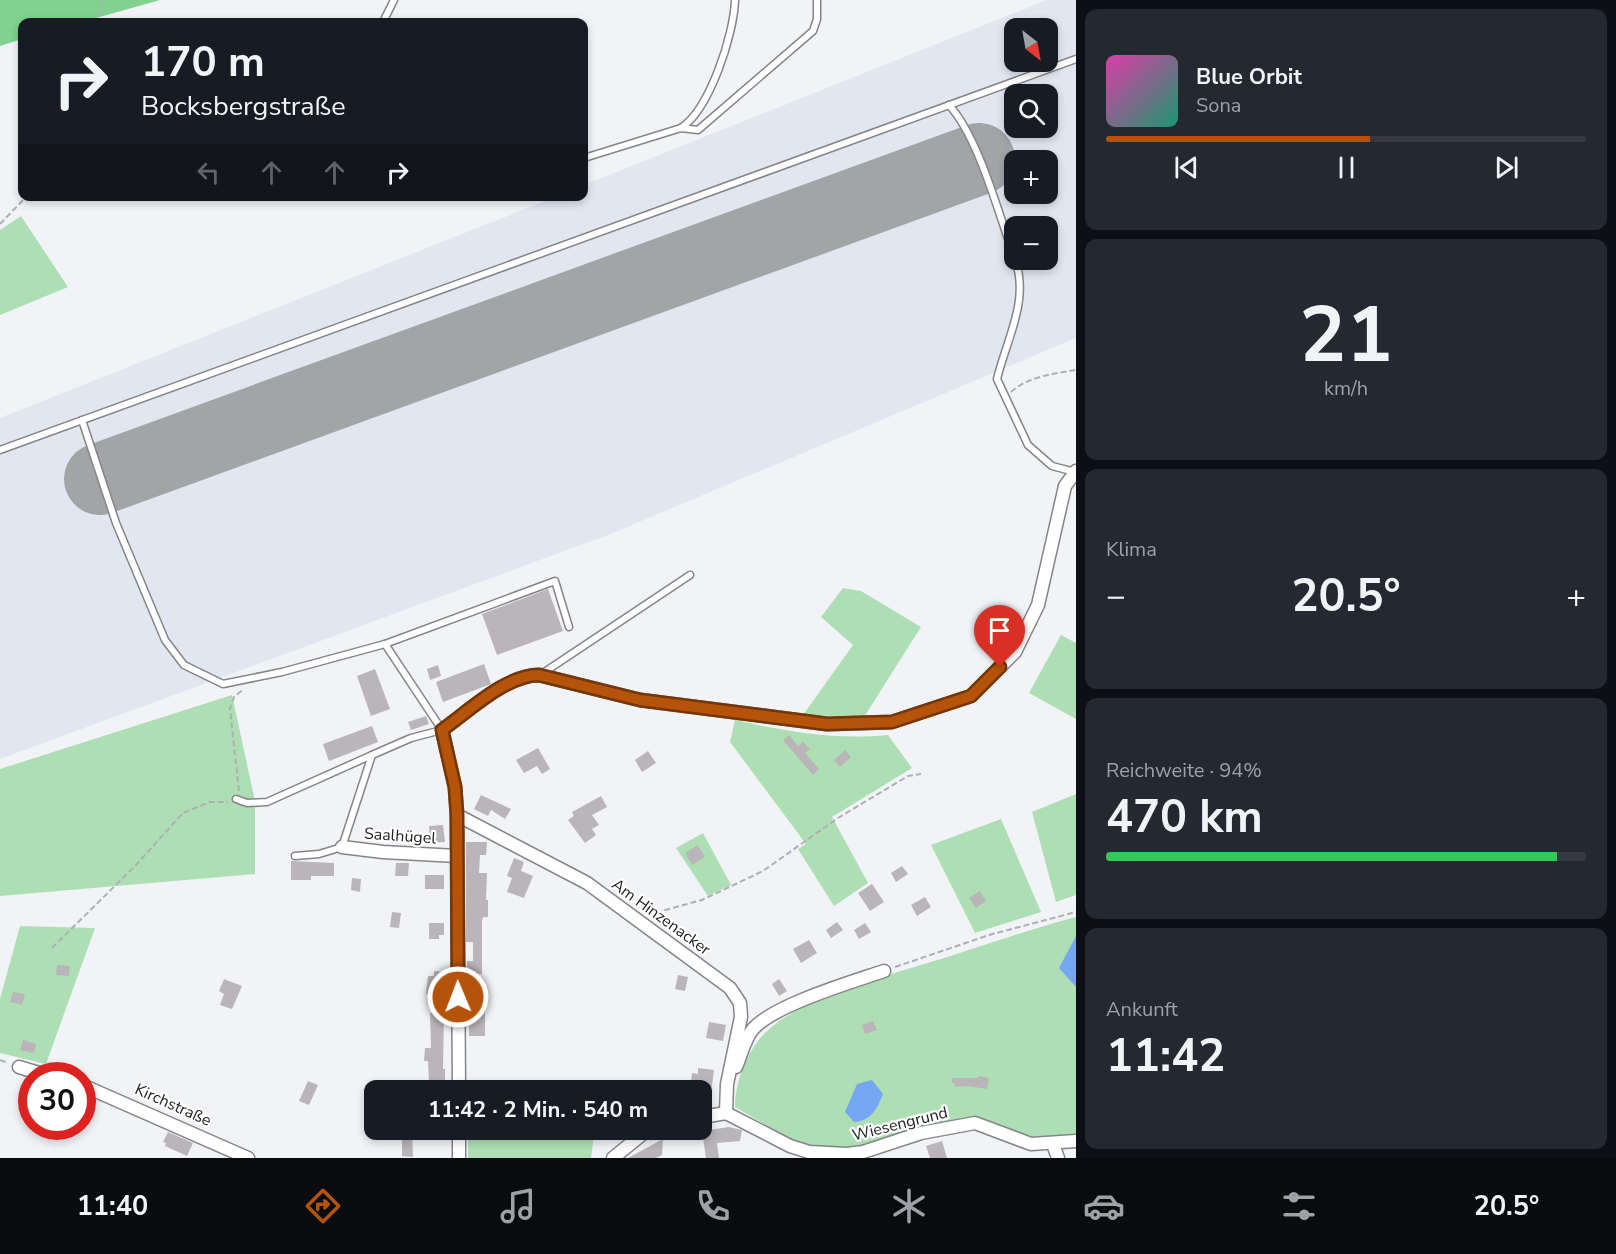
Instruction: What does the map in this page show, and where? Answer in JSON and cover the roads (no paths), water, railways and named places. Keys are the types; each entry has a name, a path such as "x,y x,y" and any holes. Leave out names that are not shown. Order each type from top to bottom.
{"street":[{"path":"459,1080 457,815 455,787 442,730 512,680 526,675 539,675 640,700 827,724 892,722 971,696 1015,652 1038,604 1065,486 1076,472"},
{"name":"Am Hinzenacker","path":"457,815 587,883 730,988 740,1003 741,1017 728,1084 726,1113"},
{"name":"Saalhügel","path":"342,847 457,856"},
{"path":"728,1084 753,1029 796,1003 884,971"},
{"name":"Kirchstraße","path":"96,1091 248,1158"},
{"path":"712,1115 726,1113"},
{"name":"Wiesengrund","path":"726,1113 790,1146 809,1152 848,1156 921,1133 975,1123 1031,1144 1076,1141"},
{"path":"459,1140 459,1158"},
{"path":"613,1158 635,1140"},
{"path":"1053,1144 1058,1158"}],"lane":[{"path":"385,18 394,0"},
{"path":"588,157 681,128 690,122 704,104 730,30 735,0"},
{"path":"681,128 698,130 813,31 817,19 818,0"},
{"path":"0,450 1076,59"},
{"path":"949,105 957,115 979,159 1004,228"},
{"path":"1019,270 1019,300 1011,341 997,380 1028,445 1052,466 1076,472"},
{"path":"82,420 116,522 165,640 184,665 224,684 385,644 555,581 569,627"},
{"path":"539,675 690,575"},
{"path":"236,799 247,803 267,802 372,754 411,738 442,730 385,644"},
{"path":"295,856 319,854 342,847 372,754"}],"water":[{"path":"1076,936 1076,987 1059,968"},
{"path":"872,1080 883,1094 881,1099 869,1117 854,1122 845,1112 857,1084"}]}
